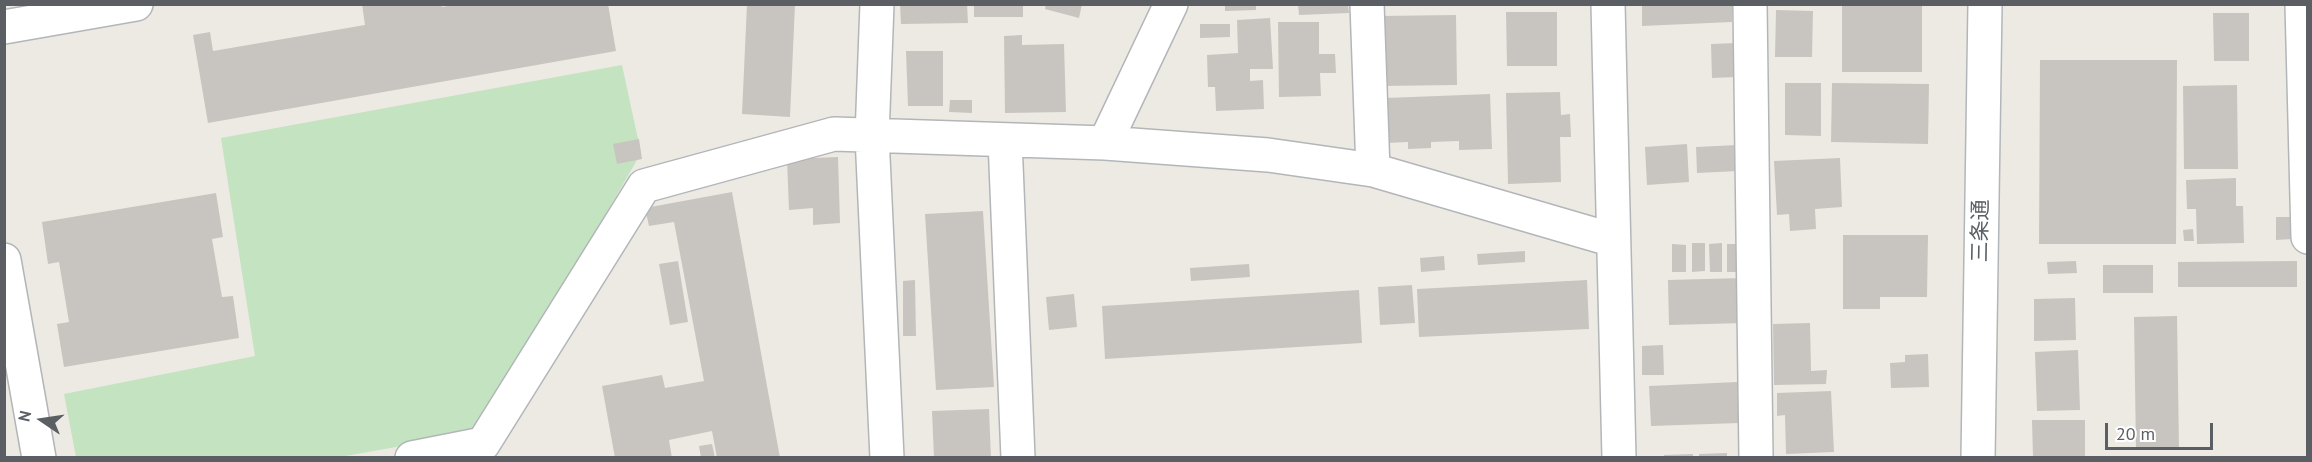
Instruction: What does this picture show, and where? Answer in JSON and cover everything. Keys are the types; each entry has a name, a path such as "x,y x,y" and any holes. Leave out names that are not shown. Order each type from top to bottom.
{"street":[{"path":"4,27 136,4"},
{"path":"877,4 872,136 887,458"},
{"path":"1105,143 1171,4"},
{"path":"1367,4 1373,170"},
{"path":"1608,4 1618,458"},
{"path":"1750,4 1756,458"},
{"name":"三条通","path":"1978,458 1985,4"},
{"path":"2304,21 2307,237"},
{"path":"412,458 483,444 644,186 834,134 1105,143 1268,155 1373,170 1613,240"},
{"path":"1005,140 1018,458"},
{"path":"4,260 39,458"}],"green space":[{"path":"622,65 641,153 480,432 340,457 76,457 64,394 255,356 221,138"}],"building":[{"path":"362,4 441,4 442,7 459,4 608,4 616,51 208,123 193,35 210,32 213,51 365,25"},
{"path":"747,4 795,4 790,117 742,114"},
{"path":"900,4 967,4 968,23 901,24"},
{"path":"974,4 1023,4 1023,17 974,17"},
{"path":"1046,4 1082,4 1079,18 1045,9"},
{"path":"1225,4 1256,4 1256,10 1225,11"},
{"path":"1298,4 1348,4 1349,13 1299,15"},
{"path":"1642,4 1732,4 1732,22 1642,26"},
{"path":"1842,5 1922,5 1922,72 1842,72"},
{"path":"1776,10 1813,11 1812,57 1775,57"},
{"path":"1506,12 1557,12 1557,66 1507,66"},
{"path":"2213,13 2249,13 2249,61 2214,61"},
{"path":"1456,15 1457,85 1381,86 1380,16"},
{"path":"1270,18 1273,69 1250,69 1250,81 1263,80 1264,109 1216,111 1215,87 1208,87 1207,55 1238,53 1237,20"},
{"path":"1278,22 1319,22 1319,54 1335,54 1336,73 1320,73 1321,96 1279,97"},
{"path":"1200,24 1230,24 1230,37 1200,38"},
{"path":"1022,35 1022,45 1064,44 1066,112 1005,113 1004,36"},
{"path":"1736,43 1737,77 1712,78 1711,44"},
{"path":"906,51 943,51 943,106 908,106"},
{"path":"2040,60 2177,60 2176,244 2039,244"},
{"path":"1785,83 1821,83 1821,136 1785,135"},
{"path":"1832,83 1929,84 1928,144 1831,142"},
{"path":"2237,85 2238,169 2184,169 2183,86"},
{"path":"1560,92 1561,115 1570,114 1571,137 1560,137 1561,182 1508,184 1506,93"},
{"path":"1490,94 1492,149 1459,150 1459,141 1431,142 1431,148 1408,149 1408,142 1386,143 1385,98"},
{"path":"950,100 972,100 972,113 949,112"},
{"path":"639,139 642,159 617,164 613,144"},
{"path":"1687,144 1689,182 1647,185 1645,147"},
{"path":"1737,145 1738,171 1697,173 1696,147"},
{"path":"838,157 840,223 813,225 813,208 789,210 787,159"},
{"path":"1840,158 1842,207 1815,209 1816,229 1790,231 1789,214 1777,215 1774,161"},
{"path":"2236,178 2236,206 2243,206 2244,243 2197,244 2196,209 2187,209 2186,180"},
{"path":"732,192 780,458 717,458 712,431 669,440 672,458 615,458 602,386 662,375 665,388 704,381 674,222 649,226 645,208"},
{"path":"216,193 223,237 212,239 222,297 233,296 239,338 64,367 57,324 69,322 59,262 48,264 42,222"},
{"path":"983,211 994,387 936,390 925,214"},
{"path":"2276,217 2292,217 2292,239 2276,240"},
{"path":"2193,229 2194,241 2184,241 2183,230"},
{"path":"1843,235 1928,235 1927,297 1880,297 1880,309 1843,309"},
{"path":"1692,243 1705,243 1705,271 1692,272"},
{"path":"1722,243 1722,272 1710,272 1709,244"},
{"path":"1672,244 1686,245 1686,272 1672,272"},
{"path":"1727,244 1739,244 1740,272 1727,272"},
{"path":"1525,251 1525,262 1478,265 1477,254"},
{"path":"1444,256 1445,270 1421,272 1420,258"},
{"path":"678,261 688,322 670,325 659,264"},
{"path":"2076,261 2077,273 2048,274 2047,262"},
{"path":"2297,261 2297,287 2178,287 2178,262"},
{"path":"1249,264 1250,277 1191,281 1190,268"},
{"path":"2103,265 2153,265 2153,293 2103,293"},
{"path":"1743,278 1744,323 1669,325 1668,280"},
{"path":"915,280 916,336 903,336 903,281"},
{"path":"1587,280 1589,329 1419,337 1417,289"},
{"path":"1412,285 1415,323 1380,325 1378,287"},
{"path":"1359,290 1362,343 1105,359 1102,306"},
{"path":"1074,294 1077,327 1049,330 1046,297"},
{"path":"2075,298 2076,340 2034,341 2034,299"},
{"path":"2177,316 2179,449 2136,450 2134,317"},
{"path":"1810,323 1811,371 1827,370 1826,384 1774,385 1773,324"},
{"path":"1663,345 1664,375 1642,375 1642,346"},
{"path":"2078,350 2080,410 2037,411 2035,352"},
{"path":"1928,354 1929,387 1891,388 1890,363 1905,362 1905,355"},
{"path":"1737,382 1739,423 1651,426 1649,386"},
{"path":"1831,391 1834,452 1786,454 1785,415 1777,416 1777,393"},
{"path":"989,409 991,458 934,458 932,411"},
{"path":"2032,420 2085,420 2085,457 2033,458"},
{"path":"712,444 715,458 701,458 699,446"},
{"path":"1727,453 1727,458 1699,458 1699,454"},
{"path":"1693,454 1693,458 1664,458 1664,455"}]}
